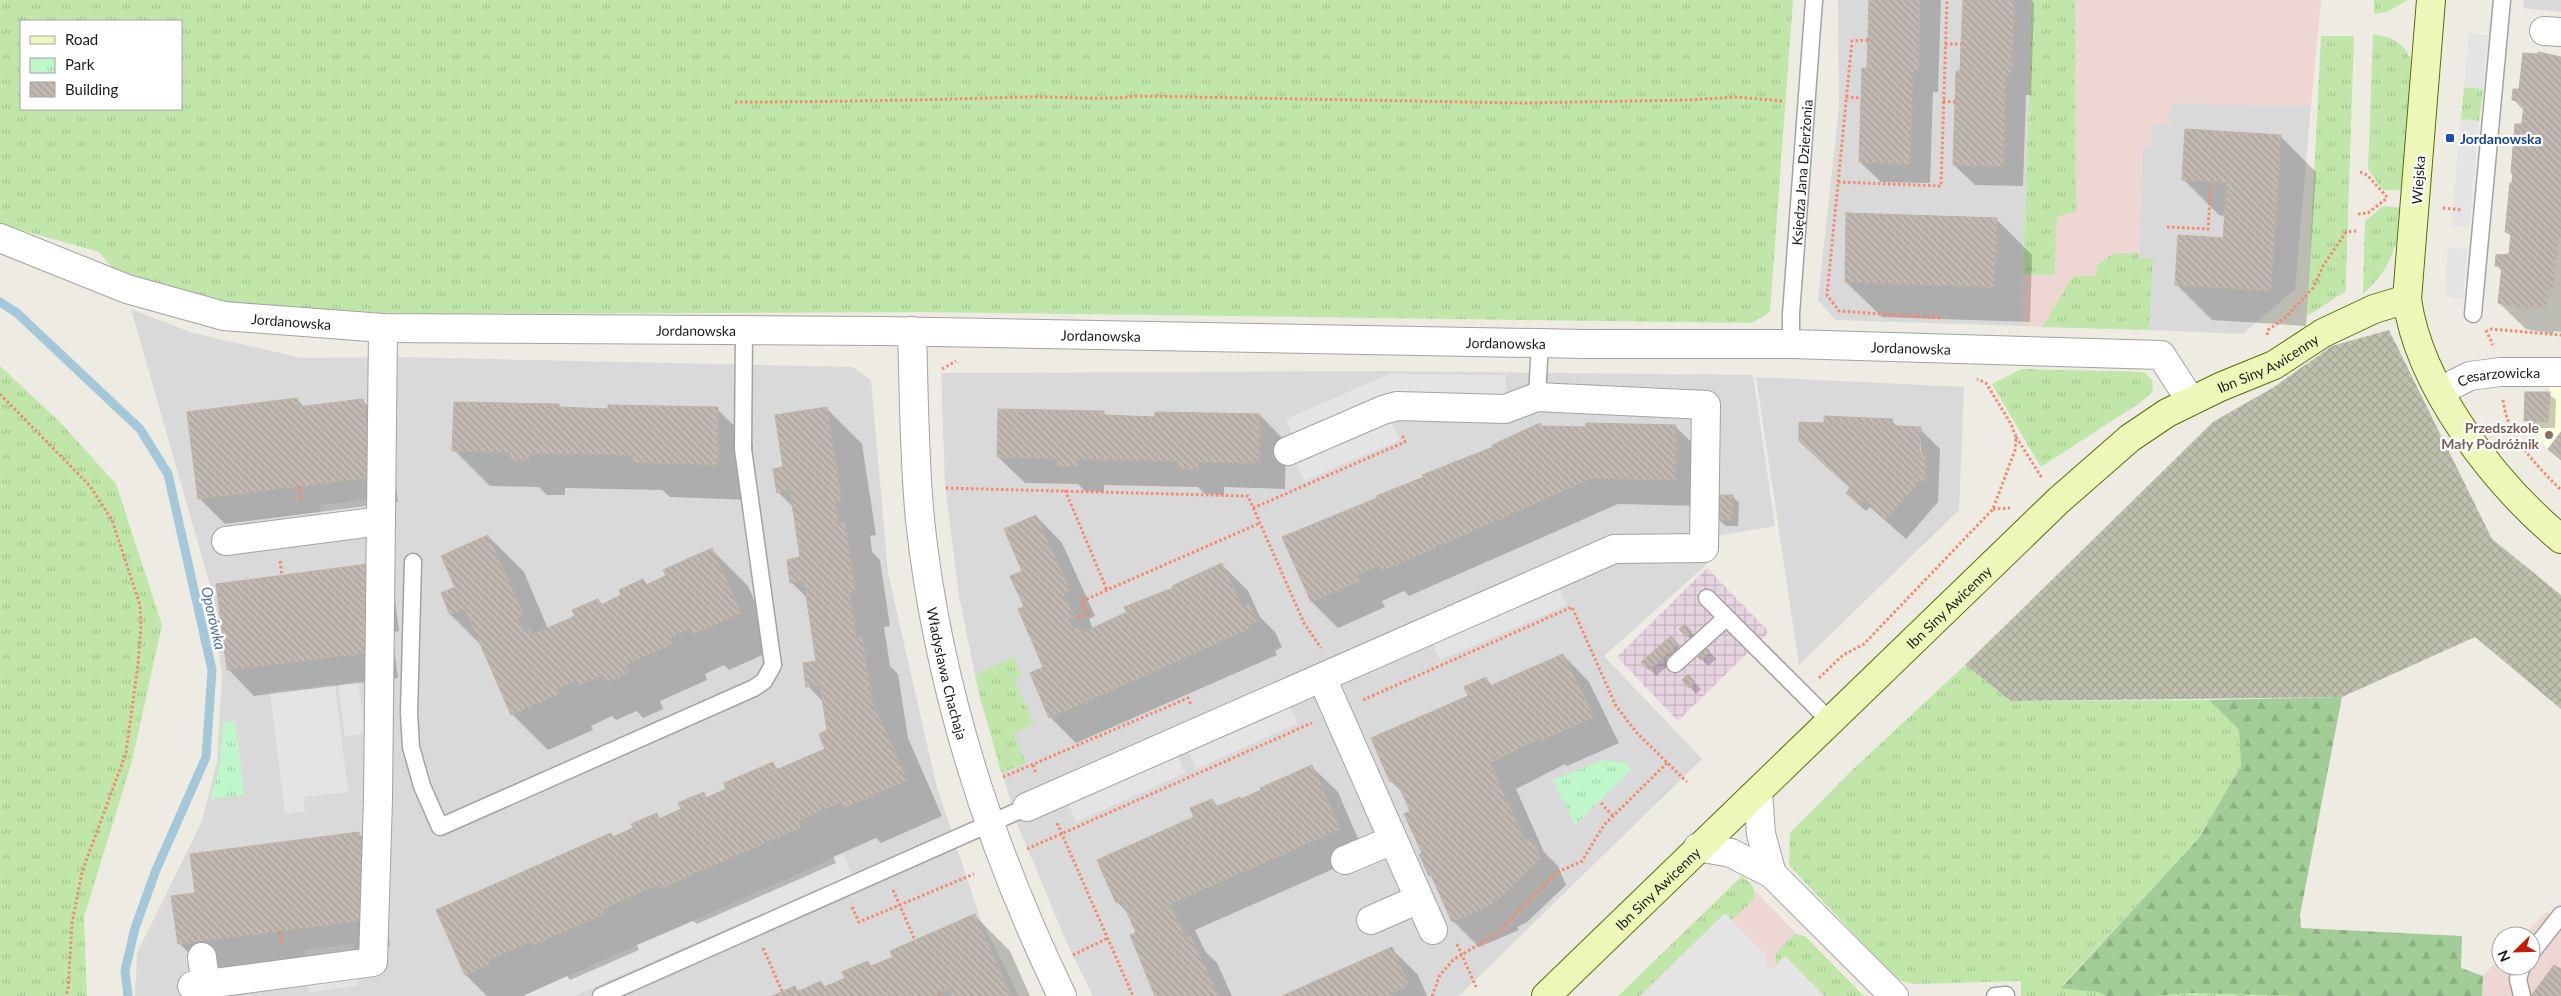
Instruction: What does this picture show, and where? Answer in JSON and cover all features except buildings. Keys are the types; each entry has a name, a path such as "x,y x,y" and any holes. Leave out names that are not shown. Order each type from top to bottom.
{"street":[{"name":"Wiejska","path":"2431,0 2422,27 2419,182 2408,299 2410,320 2424,357 2440,391 2459,423 2502,482 2526,509 2561,539"},
{"name":"Jordanowska","path":"0,238 126,289 224,316 383,328 912,332 1540,344 1791,344 2162,355 2191,401"},
{"name":"Ibn Siny Awicenny","path":"1546,996 2066,494 2130,438 2167,413 2274,365 2323,333 2374,309 2408,299"},
{"path":"202,957 202,989 373,962 378,799 383,328"},
{"name":"Władysława Chachaja","path":"912,332 917,476 928,583 950,693 988,825 1009,880 1062,996"},
{"name":"Cesarzowicka","path":"2440,391 2470,376 2500,372 2561,372"},
{"path":"1027,807 1614,549 1704,548 1706,405 1537,397 1505,409 1391,408 1288,452"},
{"path":"226,541 381,520"},
{"path":"1327,675 1337,712 1433,930"},
{"path":"1758,792 1761,834 1772,874"},
{"path":"1345,860 1393,840"},
{"path":"1698,848 1731,853 1772,874 1894,996"},
{"path":"1371,920 1420,899"}],"lane":[{"name":"Księdza Jana Dzierżonia","path":"1791,344 1791,314 1814,0"},
{"path":"2473,314 2502,0"},
{"path":"413,562 409,714 411,747 422,786 440,827 754,688 764,681 773,666 743,449 744,330"},
{"path":"1537,397 1540,344"},
{"path":"1707,598 1830,721"},
{"path":"1675,664 1726,618"},
{"path":"601,996 1027,807"},
{"path":"2541,940 2561,915"},
{"path":"2519,976 2522,996"}],"path":[{"path":"1838,182 1941,186 1947,0"},
{"path":"1868,40 1852,41 1826,295 1839,311 1940,318"},
{"path":"1945,44 1961,44"},
{"path":"735,102 847,102 1058,96 1110,100 1137,96 1522,103 1689,100 1736,97 1806,103"},
{"path":"1846,98 1861,98"},
{"path":"1943,102 1955,102"},
{"path":"2360,172 2367,175 2388,198"},
{"path":"2167,227 2208,229 2211,184"},
{"path":"2358,214 2368,213 2388,198 2395,198"},
{"path":"2266,338 2268,330 2286,317 2313,288 2323,266 2346,232 2357,231"},
{"path":"2485,328 2561,335"},
{"path":"2500,372 2504,415 2526,452 2561,490"},
{"path":"1970,375 1986,383 2011,424 2016,437 2046,484"},
{"path":"0,394 90,486 112,520 140,605 141,626 138,664 126,753 111,798 82,872 72,923 68,991 65,996"},
{"path":"1253,508 1405,442 1391,408"},
{"path":"1803,695 1831,664 1843,654 1864,644 1993,509 2015,450 2016,437"},
{"path":"940,488 1248,496 1304,623 1317,639 1327,675"},
{"path":"1065,490 1107,590"},
{"path":"1078,618 1088,614 1082,601 1260,523"},
{"path":"1417,676 1572,607 1616,706 1637,733 1686,782"},
{"path":"998,780 1188,698 1202,731"},
{"path":"1022,851 1337,712"},
{"path":"1432,996 1440,975 1453,960 1498,933 1556,873 1582,861 1598,832 1667,763"},
{"path":"1601,803 1613,816"},
{"path":"1062,834 1134,996"},
{"path":"884,871 915,940"},
{"path":"844,888 859,922 974,874"},
{"path":"754,928 782,991"},
{"path":"1068,957 1108,938"}],"shaded area":[{"path":"1838,0 2032,0 2021,326 1836,320 1818,300 1839,107"},
{"path":"2032,0 2321,0 2311,106 2170,104 2169,124 2151,125 2151,146 2142,147 2139,257 2153,258 2149,330 2021,326"},
{"path":"2524,0 2561,0 2561,12 2523,8"},
{"path":"2469,34 2488,35 2483,89 2464,87"},
{"path":"2169,104 2311,106 2295,289 2243,334 2149,330 2153,259 2139,258 2142,147 2151,125"},
{"path":"2461,119 2479,121 2469,227 2451,226"},
{"path":"2448,247 2467,249 2463,299 2445,296"},
{"path":"131,309 193,333 301,358 397,357 852,367 871,380 888,573 936,784 980,918 1019,996 135,996 137,953 202,821 217,762 222,675 210,585"},
{"path":"2389,330 2492,539 2561,595 2561,709 2475,637 2342,697 2011,701 1965,665 2213,422 2274,387 2332,346"},
{"path":"1386,371 1753,375 1775,526 1716,536 1715,557 1604,656 1702,759 1459,996 1093,996 1070,950 1018,826 980,699 959,596 945,485 941,373"},
{"path":"1389,374 1506,375 1505,396 1391,421 1400,440 1304,481 1296,462 1291,464 1283,444 1294,438 1286,419"},
{"path":"1756,377 1964,387 1959,510 1799,665"},
{"name":"Przedszkole Mały Podróżnik","path":"2550,384 2561,385 2561,460 2548,449 2524,421 2548,422"},
{"path":"370,499 371,509 322,515 320,505"},
{"path":"1707,568 1769,632 1678,721 1617,657"},
{"path":"1558,586 1567,605 1440,660 1432,641"},
{"path":"358,681 365,734 345,736 338,684"},
{"path":"335,684 348,792 304,797 305,811 285,814 270,692"},
{"path":"1289,705 1298,723 1196,769 1188,750"},
{"path":"1177,755 1185,773 1076,822 1068,803"},
{"path":"843,854 852,874 574,996 523,996"},
{"path":"1729,892 1757,893 1857,996 1621,996"},
{"path":"2547,912 2561,924 2561,996 2482,996 2483,976 2491,968 2491,976 2541,976 2541,926 2533,926"},
{"path":"1725,913 1765,954 1768,968 1773,968 1785,956 1824,996 1640,996"},
{"path":"353,944 355,954 305,960 304,950"},
{"path":"357,976 358,986 309,992 307,982"}],"green space":[{"path":"0,0 1793,0 1770,312 1751,323 929,312 429,314 291,310 237,307 115,271 99,252 0,224"},
{"path":"2032,0 2075,0 2076,211 2057,217 2054,275 2023,274"},
{"path":"2374,0 2408,0 2387,12 2374,14"},
{"path":"2373,34 2387,37 2399,43 2407,53 2412,66 2402,190 2383,190 2368,169"},
{"path":"2321,36 2354,36 2346,291 2307,316"},
{"path":"2464,87 2483,89 2479,121 2461,119"},
{"path":"2383,206 2402,208 2396,245 2381,275 2363,294 2365,221"},
{"path":"2139,253 2139,258 2153,258 2149,330 2042,327 2073,276 2096,276 2097,265 2113,254"},
{"path":"0,366 60,422 116,484 162,625 132,761 84,917 87,996 0,996"},
{"path":"2021,369 2144,372 2152,380 2153,391 2141,402 2041,467 1992,384"},
{"path":"1013,657 1021,676 1014,680 1034,724 1013,733 1026,763 1001,773 975,675"},
{"path":"1965,665 2011,701 2209,700 2239,730 2241,766 2199,838 2061,987 2098,992 2106,996 2021,996 2021,981 1913,984 1902,981 1893,976 1789,865 1790,833 1847,775"},
{"path":"2342,697 2300,915 2301,928 2462,936 2461,968 2483,976 2482,996 2308,996 2191,993 2155,996 2106,996 2098,992 2061,988 2199,838 2241,766 2239,730 2209,700"},
{"path":"235,721 244,795 210,799 220,763 223,722"},
{"path":"1603,760 1626,763 1631,770 1575,825 1553,780"},
{"path":"1742,876 1754,889 1754,899 1732,920 1725,913 1640,996 1618,996"},
{"path":"1797,934 1806,937 1864,996 1825,996 1785,956 1776,965 1776,953 1791,937"},
{"path":"2191,993 2308,995 2308,996 2155,996"}],"waterway":[{"name":"Oporówka","path":"0,302 17,313 140,429 168,474 212,670 206,757 156,870 135,928 125,971 128,996"}],"place":[{"name":"Jordanowska","path":"2450,138"},
{"name":"Przedszkole Mały Podróżnik","path":"2549,435"}]}
